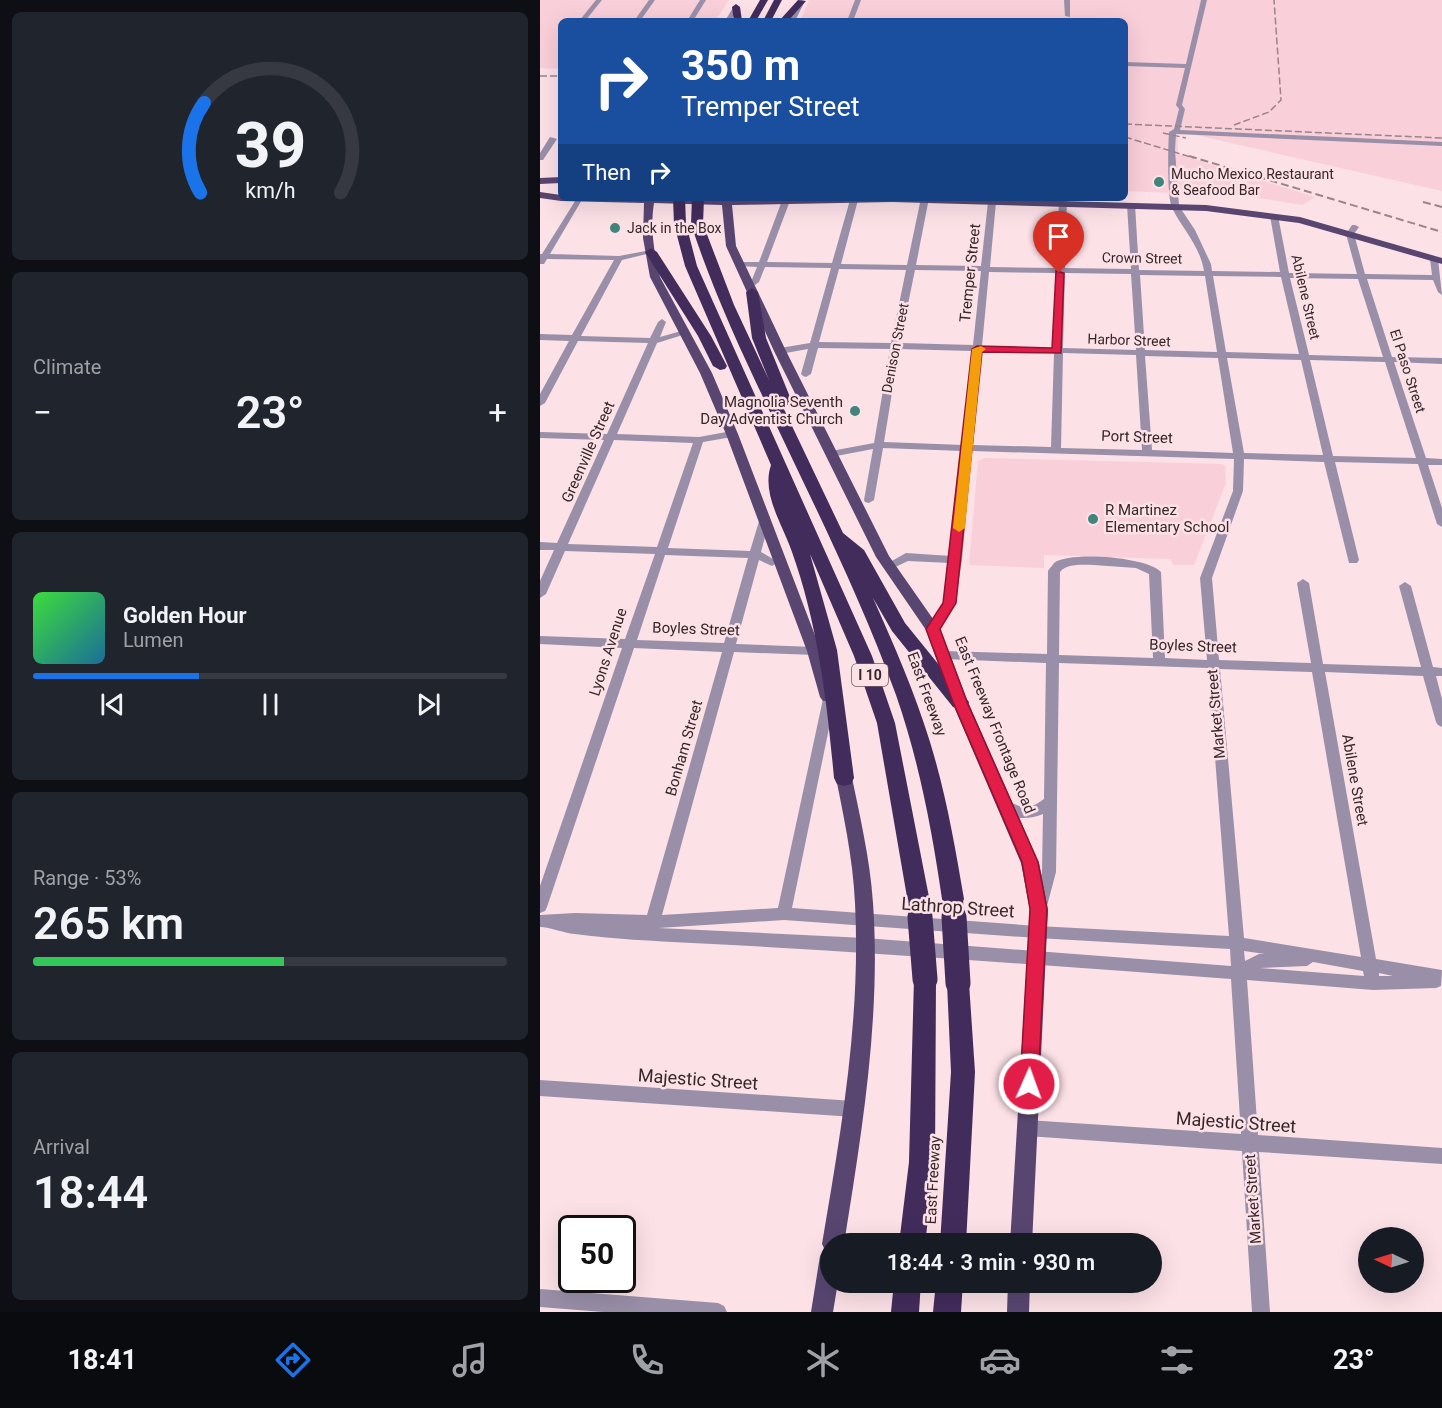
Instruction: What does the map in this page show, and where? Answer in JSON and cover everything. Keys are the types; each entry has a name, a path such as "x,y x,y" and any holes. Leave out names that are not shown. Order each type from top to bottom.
{"highway":[{"path":"754,18 764,0"},
{"path":"769,18 778,0"},
{"path":"786,18 802,0"},
{"name":"East Freeway","path":"680,201 680,224 691,266 863,656 886,723 918,897 925,979 921,1162 913,1233"},
{"name":"East Freeway","path":"698,201 697,224 711,270 833,531 904,693 917,732 946,852 953,899 963,1072 954,1233"},
{"path":"651,252 668,283 710,343 735,397 754,412"},
{"path":"754,287 759,338 791,415 790,438"},
{"path":"778,465 776,492 801,553 828,650 844,778"},
{"path":"833,531 858,554 898,627 960,702"},
{"path":"905,1312 907,1293"},
{"path":"947,1312 949,1293"}],"main road":[{"path":"540,181 558,180"},
{"path":"540,195 558,198"},
{"path":"627,201 639,204 648,213"},
{"path":"650,201 648,213 651,264 706,373 732,434 765,519 776,561 814,651 829,699 860,852 865,919 862,1020 854,1109 835,1233"},
{"name":"East Freeway Frontage Road","path":"726,201 731,244 739,264 754,287 780,351 889,566 933,629 960,702 1030,862 1039,909 1022,1233"},
{"path":"739,201 766,203"},
{"path":"648,213 667,208 710,210 726,215 738,206 786,201"},
{"path":"970,201 1128,201 1275,208 1439,257"},
{"path":"1175,203 1274,216 1352,230"},
{"path":"822,1312 825,1293"},
{"path":"1018,1312 1019,1293"}],"street":[{"path":"584,18 599,0"},
{"path":"638,18 652,0"},
{"path":"692,18 703,0"},
{"path":"793,18 802,0"},
{"path":"851,18 858,0"},
{"path":"1067,0 1068,16"},
{"name":"Market Street","path":"1204,0 1187,66 1179,105 1182,109 1177,130 1173,132 1171,150 1175,203 1203,253 1208,273 1239,456 1239,491 1206,578 1211,663 1237,943 1262,1312"},
{"path":"730,18 738,4"},
{"path":"1128,64 1187,66"},
{"path":"1173,132 1442,144"},
{"path":"540,139 557,139"},
{"path":"540,158 557,139"},
{"path":"541,258 579,201"},
{"path":"754,287 786,201"},
{"path":"806,374 854,201"},
{"name":"Denison Street","path":"869,500 895,346 925,201"},
{"path":"1056,450 1059,270 1063,201"},
{"path":"1128,201 1147,453"},
{"name":"Tremper Street","path":"933,629 950,603 956,560 992,202"},
{"name":"Abilene Street","path":"1274,216 1285,275 1353,560"},
{"name":"El Paso Street","path":"1352,230 1361,275 1442,524"},
{"path":"541,258 619,258 651,252"},
{"path":"1439,257 1436,278 1442,292"},
{"path":"540,403 619,258"},
{"name":"Crown Street","path":"739,264 836,264 1436,278"},
{"name":"Greenville Street","path":"540,594 662,322"},
{"path":"540,337 654,341 685,333"},
{"name":"Harbor Street","path":"780,351 814,345 895,346 1442,361"},
{"path":"540,435 699,440 732,434"},
{"name":"Lyons Avenue","path":"540,907 659,550 699,440"},
{"name":"Port Street","path":"831,454 877,445 1442,462"},
{"name":"Bonham Street","path":"651,928 757,555 765,519"},
{"path":"540,546 757,555 776,561"},
{"path":"889,566 906,557 956,560"},
{"path":"752,572 776,561"},
{"path":"1039,909 1049,872 1054,571 1059,565 1082,562 1143,565 1155,572 1159,662"},
{"name":"Abilene Street","path":"1303,583 1373,982"},
{"path":"1405,586 1442,722"},
{"name":"Boyles Street","path":"540,640 814,651"},
{"name":"Boyles Street","path":"944,655 1442,672"},
{"path":"784,914 829,699"},
{"path":"1004,805 1011,810 1032,813 1039,812 1051,801"},
{"name":"Lathrop Street","path":"651,928 784,914 865,919 1037,932 1237,943 1370,964 1442,979"},
{"name":"Lathrop Street","path":"540,921 574,928 651,928 1035,959 1238,971 1373,982 1442,979"},
{"path":"1238,971 1259,961 1330,957"},
{"name":"Majestic Street","path":"540,1088 854,1109"},
{"name":"Majestic Street","path":"1027,1128 1442,1156"},
{"path":"540,1298 718,1312"}],"shaded area":[{"path":"540,0 729,0 717,18 558,18 558,69 540,68"},
{"path":"809,0 1442,0 1442,191 1178,131 1178,154 1315,197 1302,205 1246,196 1128,191 1128,18 801,18"},
{"name":"R Martinez Elementary School","path":"984,458 1222,464 1225,466 1226,483 1194,565 1173,565 1171,559 1044,555 1044,568 969,565 978,461"}],"railway":[{"path":"1234,125 1269,112 1281,100 1274,0"},
{"path":"540,76 558,76"},
{"path":"1128,124 1442,138"},
{"path":"1163,133 1186,138"},
{"path":"1128,138 1194,158"},
{"path":"1189,156 1442,232"},
{"path":"1423,202 1442,207"}],"slow traffic":[{"path":"959,528 977,349 981,349"}],"place":[{"name":"Mucho Mexico Restaurant & Seafood Bar","path":"1159,182"},
{"name":"Jack in the Box","path":"615,228"},
{"name":"Magnolia Seventh Day Adventist Church","path":"855,411"},
{"name":"R Martinez Elementary School","path":"1093,519"}],"route":[{"path":"1029,1084 1039,909 1030,862 960,702 933,629 950,603 977,349 1057,351 1059,273"}]}
